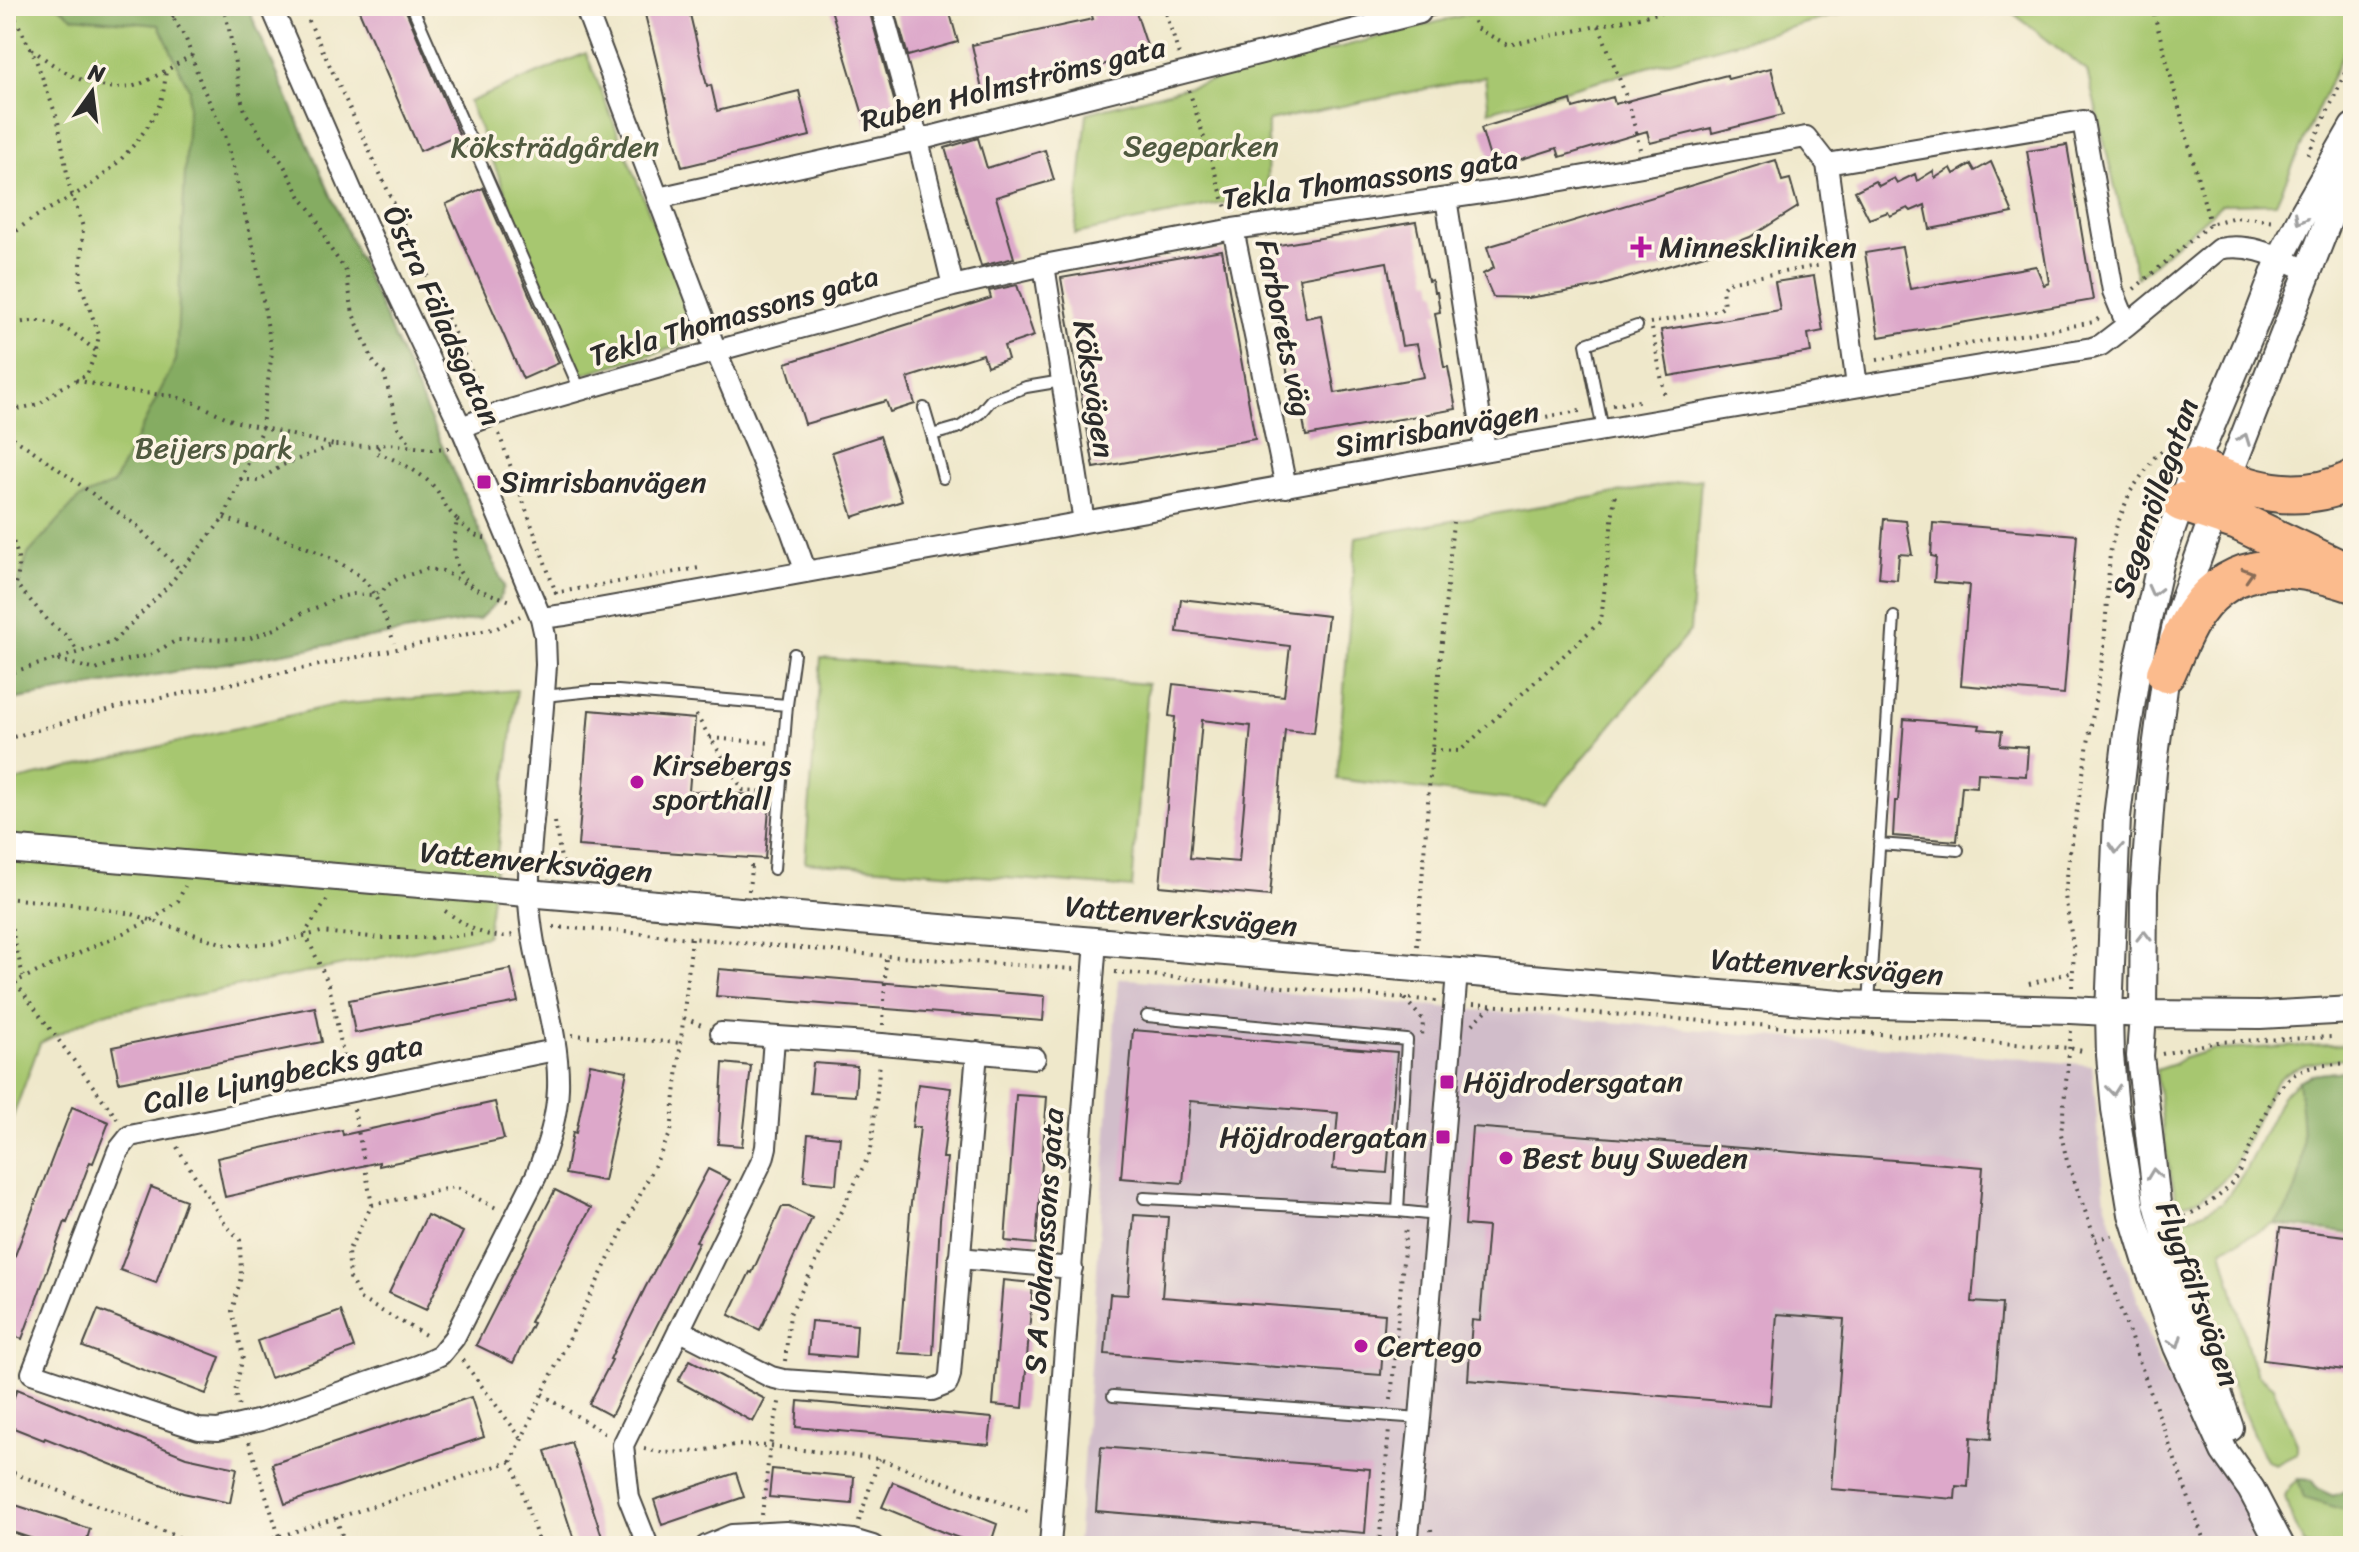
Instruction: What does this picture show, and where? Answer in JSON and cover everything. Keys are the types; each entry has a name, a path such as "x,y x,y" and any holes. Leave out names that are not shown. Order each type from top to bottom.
{"highway":[{"path":"2204,491 2241,486 2310,494 2353,480"},
{"path":"2204,491 2353,580"},
{"path":"2166,673 2196,612 2219,587 2243,574 2270,569 2304,569 2353,580"}],"street":[{"name":"Östra Fäladsgatan","path":"271,6 376,247 461,427 531,609 545,636 544,696 528,894"},
{"path":"585,6 716,351 806,572"},
{"path":"881,6 918,140 953,286"},
{"name":"Ruben Holmströms gata","path":"658,198 918,140 1419,10"},
{"path":"1857,386 1827,164 2083,121 2113,291 2127,325"},
{"name":"Segemöllegatan","path":"2143,1014 2144,891 2153,771 2166,673 2204,491 2260,311 2280,259 2353,127"},
{"name":"Tekla Thomassons gata","path":"461,427 716,351 953,286 1044,265 1233,229 1517,188 1806,137 1827,164"},
{"name":"Segemöllegatan","path":"2109,1013 2117,817 2127,733 2161,560 2204,491 2309,271 2353,141"},
{"path":"1446,198 1485,450"},
{"name":"Farborets väg","path":"1233,229 1286,487"},
{"name":"Simrisbanvägen","path":"531,609 565,615 1485,450 2092,348 2101,345 2127,325 2219,249 2234,246 2246,247 2309,271"},
{"name":"Köksvägen","path":"1044,265 1084,522"},
{"name":"Vattenverksvägen","path":"6,849 1869,1005 2143,1014 2260,1015 2353,1010"},
{"path":"448,1346 536,1176 545,1151 558,1087 553,1042 531,931 528,894"},
{"name":"S A Johanssons gata","path":"1050,1546 1096,941"},
{"path":"1407,1546 1457,972"},
{"name":"Flygfältsvägen","path":"2109,1013 2115,1109 2132,1214 2149,1269 2177,1347 2224,1451 2251,1489 2281,1546"},
{"name":"Flygfältsvägen","path":"2143,1014 2140,1056 2157,1203 2169,1248 2251,1489"},
{"path":"721,1033 1035,1058"},
{"path":"648,1546 629,1498 623,1445 763,1159 774,1038"},
{"name":"Calle Ljungbecks gata","path":"448,1346 440,1355 419,1365 244,1425 218,1430 199,1429 32,1373 118,1151 130,1136 350,1090 553,1042"},
{"path":"679,1330 771,1377 783,1380 932,1390 947,1384 977,1052"},
{"path":"959,1258 1072,1268"},
{"path":"706,1546 732,1535 786,1532 863,1543"}],"lane":[{"path":"412,6 580,390"},
{"path":"1419,10 1448,6"},
{"path":"1603,430 1586,344 1637,326"},
{"path":"932,435 960,427 980,413 991,400 1026,387 1062,381"},
{"path":"924,408 943,478"},
{"path":"1869,1005 1894,617"},
{"path":"774,869 794,654"},
{"path":"544,696 618,691 787,705"},
{"path":"1879,844 1958,850"},
{"path":"1147,1016 1407,1040 1403,1211"},
{"path":"1144,1198 1437,1215"},
{"path":"1113,1396 1420,1418"}],"path":[{"path":"6,6 30,48 58,121 71,196 83,227 80,282 99,335 87,375 62,387 39,404 6,412"},
{"path":"6,674 113,642 168,586 224,518 261,433 272,352 255,254 225,135 201,84 186,39 166,6"},
{"path":"172,17 184,6"},
{"path":"223,6 246,114 282,162 346,271 353,314 374,363 384,373 398,427 412,446"},
{"path":"302,6 493,415 565,615"},
{"path":"1164,6 1233,229"},
{"path":"1469,6 1476,28 1508,45 1691,6"},
{"path":"2152,6 2210,224"},
{"path":"1599,26 1629,104 1643,165"},
{"path":"30,48 63,71 89,83 131,87 192,55"},
{"path":"6,243 21,226 82,191 109,171 137,142 159,106 166,69"},
{"path":"1854,365 2094,322 2210,224 2235,217 2277,222"},
{"path":"1637,326 1719,310 1724,306 1723,285 1728,282 1840,262"},
{"path":"6,324 37,320 52,323 72,332 96,351"},
{"path":"1435,437 1665,397 1651,323"},
{"path":"76,380 124,391 173,396 234,421 334,445 389,444 449,448"},
{"path":"6,434 137,526 181,570"},
{"path":"240,479 258,481 283,465 334,445"},
{"path":"381,446 376,449 377,453 396,459 419,475 439,493 446,509 468,531 481,538 489,538"},
{"path":"1432,750 1460,751 1601,621 1615,493"},
{"path":"224,518 279,537 354,571 369,586 394,643"},
{"path":"457,519 454,530 458,570 473,588"},
{"path":"1416,968 1453,522"},
{"path":"6,528 17,551 20,569 16,584 52,625 68,637 78,652"},
{"path":"6,739 118,707 497,628 556,592 708,567"},
{"path":"56,659 96,670 150,655 177,640 248,639 334,599 352,594 373,595 399,578 427,569 443,571 473,588 531,609"},
{"path":"696,715 743,790 780,793"},
{"path":"710,738 784,744"},
{"path":"553,809 561,859 573,875"},
{"path":"749,887 751,872"},
{"path":"6,986 152,920 178,901 186,884"},
{"path":"315,895 330,896 305,933 329,985 372,1205 348,1251 350,1278 360,1299 448,1346 469,1368 521,1438"},
{"path":"6,898 90,906 132,914 227,945 271,944 321,932 380,938 480,933"},
{"path":"6,905 23,977"},
{"path":"443,910 480,933 497,938 566,926 1405,999 2070,1048 2096,1055 2110,1055"},
{"path":"540,1546 512,1461 671,1132 692,939"},
{"path":"760,1534 790,1314 871,1151 882,1044 886,956"},
{"path":"6,970 130,1136"},
{"path":"1405,999 1423,1020 1421,1043"},
{"path":"2140,1056 2217,1042 2331,1037"},
{"path":"553,1042 681,1043"},
{"path":"2070,1048 2061,1134 2067,1161 2206,1546"},
{"path":"2185,1217 2230,1186 2282,1086 2302,1070 2353,1062"},
{"path":"165,1128 225,1224 240,1240 241,1277 232,1311 243,1356 235,1392 279,1536"},
{"path":"372,1205 455,1187 515,1217"},
{"path":"1379,1546 1403,1211"},
{"path":"2095,1239 2122,1234"},
{"path":"542,1394 623,1445 664,1453 734,1445 770,1446 879,1459 1031,1513"},
{"path":"863,1543 879,1459"},
{"path":"250,1546 512,1461"},
{"path":"6,1470 201,1546"},
{"path":"336,1518 346,1546"},
{"path":"176,1546 178,1537"}],"shaded area":[{"path":"1118,978 2092,1065 2105,1202 2159,1364 2265,1525 2274,1546 1077,1546"}],"green space":[{"name":"Beijers park","path":"6,6 247,6 504,586 499,600 479,619 6,701"},
{"name":"Beijers park","path":"58,6 247,6 504,586 499,600 479,619 6,701 6,622 28,554 78,499 113,484 176,360 189,89 159,25 72,17"},
{"name":"Segeparken","path":"1499,6 1868,6 1489,111 1485,77 1268,121 1267,194 1075,234 1087,113"},
{"path":"2004,6 2353,6 2353,30 2276,203 2222,204 2137,278 2087,71"},
{"name":"Köksträdgården","path":"586,53 700,340 579,375 469,102"},
{"path":"1701,479 1690,631 1545,804 1337,779 1356,537"},
{"path":"821,658 1148,684 1132,888 805,862"},
{"path":"517,690 487,936 97,1015 40,1043 6,1135 6,783 334,705"},
{"path":"2353,1044 2353,1057 2307,1065 2292,1070 2279,1080 2224,1180 2197,1200 2178,1206 2167,1159 2156,1070 2212,1050"},
{"path":"2353,1070 2353,1234 2274,1224 2222,1249 2257,1374 2273,1387 2297,1443 2297,1453 2275,1464 2267,1461 2261,1451 2225,1366 2205,1308 2182,1219 2223,1202 2245,1171 2282,1096 2298,1081 2312,1075"},
{"path":"2353,1070 2353,1234 2274,1224 2286,1210 2299,1176 2303,1137 2298,1081 2312,1075"},
{"path":"2298,1479 2311,1480 2318,1489 2333,1496 2353,1488 2353,1546 2305,1546 2285,1496"},
{"path":"2298,1479 2311,1480 2318,1489 2333,1496 2353,1488 2353,1516 2352,1512 2304,1498"}],"building":[{"path":"357,6 404,6 459,134 420,151"},
{"path":"643,6 688,6 707,86 711,85 717,111 799,91 810,136 682,167"},
{"path":"830,6 868,6 899,118 867,128"},
{"path":"894,6 948,6 958,42 908,56"},
{"path":"1089,6 1134,6 1148,49 1086,71 983,94 972,45 1093,19"},
{"path":"1771,68 1783,115 1712,133 1711,128 1650,143 1647,131 1560,157 1557,148 1493,168 1481,128 1571,100 1573,108 1613,97 1615,104 1727,75 1728,79"},
{"path":"978,138 987,168 1045,150 1054,180 996,197 1014,258 981,266 945,148"},
{"path":"2067,145 2093,300 1879,337 1865,253 1902,247 1910,289 2036,266 2044,285 2049,283 2027,151"},
{"path":"1776,160 1782,181 1790,179 1798,207 1750,237 1708,254 1596,287 1528,298 1493,297 1483,274 1494,268 1487,247"},
{"path":"1991,162 2013,213 1930,229 1925,205 1911,211 1908,208 1890,216 1888,212 1869,219 1855,191 1875,181 1879,186 1894,178 1897,183 1915,174 1917,181 1933,171 1935,178 1951,168 1954,174 1971,164 1975,171"},
{"path":"483,188 559,363 523,379 446,204"},
{"path":"1416,222 1428,281 1432,280 1434,292 1437,292 1440,312 1435,313 1444,367 1448,367 1456,409 1306,436 1297,387 1290,389 1267,247","holes":["1387,262 1402,346 1417,344 1424,377 1335,393 1321,315 1306,318 1299,278"]},
{"path":"1222,250 1255,439 1094,468 1061,278"},
{"path":"1814,276 1823,331 1808,334 1811,352 1669,376 1661,330 1780,310 1775,282"},
{"path":"1017,285 1034,336 1004,346 1008,359 987,366 983,354 907,378 915,404 890,412 886,401 805,424 786,363 991,298 989,291"},
{"path":"880,436 902,501 853,517 832,452"},
{"path":"1884,519 1906,521 1912,555 1899,554 1897,580 1879,578"},
{"path":"1933,523 2077,535 2064,694 1961,685 1969,585 1934,582 1936,557 1931,556"},
{"path":"1181,599 1328,616 1314,733 1285,730 1270,896 1160,886 1175,717 1169,716 1173,684 1284,696 1290,646 1177,632","holes":["1202,720 1251,726 1239,862 1190,858"]},
{"name":"Kirsebergs sporthall","path":"589,710 695,719 689,791 770,796 765,859 578,846"},
{"path":"1904,719 1980,725 1979,729 2002,731 2000,745 2028,747 2026,776 1978,773 1977,787 1962,786 1957,841 1893,836"},
{"path":"511,969 518,1002 355,1033 349,1000"},
{"path":"719,969 1045,996 1043,1021 716,996"},
{"path":"315,1007 322,1042 119,1082 112,1047"},
{"path":"1133,1030 1397,1052 1387,1173 1333,1169 1338,1113 1190,1101 1183,1183 1121,1178"},
{"path":"723,1063 751,1066 742,1146 718,1144"},
{"path":"813,1063 857,1066 855,1096 810,1093"},
{"path":"590,1064 627,1071 604,1181 565,1174"},
{"path":"918,1084 951,1088 943,1158 947,1158 940,1219 933,1355 899,1353 920,1127 912,1127"},
{"path":"1016,1095 1047,1097 1036,1244 1005,1241"},
{"path":"495,1102 504,1139 379,1166 379,1162 225,1197 217,1158 342,1130 343,1135"},
{"path":"72,1107 109,1122 65,1222 22,1339 6,1333 6,1279"},
{"path":"1472,1127 1983,1167 1972,1302 2002,1304 1991,1439 1971,1437 1968,1487 1956,1486 1955,1499 1831,1489 1844,1319 1777,1314 1770,1405 1468,1380 1472,1320 1480,1321 1488,1227 1465,1225"},
{"path":"808,1134 840,1137 836,1184 804,1181"},
{"path":"708,1169 730,1180 696,1241 699,1242 611,1416 589,1404 645,1288"},
{"path":"151,1187 186,1200 156,1283 120,1270"},
{"path":"555,1190 591,1208 530,1322 533,1323 513,1363 476,1345"},
{"path":"782,1207 789,1207 812,1218 760,1330 729,1315"},
{"path":"427,1215 463,1232 426,1310 389,1293"},
{"path":"1134,1215 1168,1217 1162,1297 1385,1314 1381,1375 1105,1354 1110,1294 1128,1295"},
{"path":"2280,1228 2353,1237 2353,1371 2263,1360"},
{"path":"1003,1280 1033,1283 1023,1408 993,1405"},
{"path":"98,1310 220,1357 206,1394 83,1347"},
{"path":"341,1311 354,1348 270,1378 257,1341"},
{"path":"811,1321 857,1325 855,1358 808,1354"},
{"path":"690,1360 765,1399 753,1422 678,1381"},
{"path":"17,1389 186,1457 237,1468 230,1503 183,1493 6,1425"},
{"path":"471,1397 484,1437 285,1504 272,1464"},
{"path":"798,1401 992,1418 989,1445 796,1427"},
{"path":"571,1442 605,1546 576,1546 545,1451"},
{"path":"1101,1447 1370,1469 1365,1533 1096,1511"},
{"path":"772,1469 854,1477 852,1504 769,1497"},
{"path":"736,1473 744,1497 662,1525 654,1500"},
{"path":"893,1482 997,1524 990,1546 981,1546 945,1533 882,1507"},
{"path":"6,1502 90,1529 85,1546 54,1546 6,1530"}],"place":[{"name":"Minneskliniken","path":"1641,247"},
{"name":"Simrisbanvägen","path":"484,482"},
{"name":"Kirsebergs sporthall","path":"637,782"},
{"name":"Höjdrodersgatan","path":"1447,1082"},
{"name":"Höjdrodergatan","path":"1443,1137"},
{"name":"Best buy Sweden","path":"1506,1158"},
{"name":"Certego","path":"1361,1346"}]}
